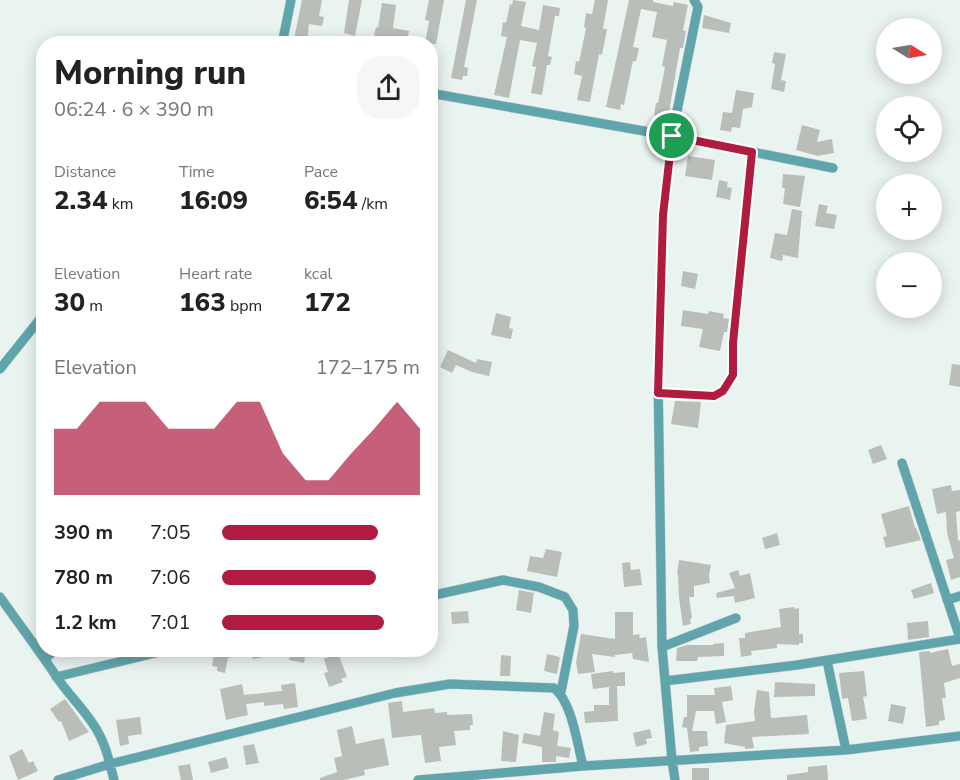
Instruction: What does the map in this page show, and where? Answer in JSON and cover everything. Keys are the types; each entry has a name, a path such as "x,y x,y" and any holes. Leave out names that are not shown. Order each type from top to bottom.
{"street":[{"path":"284,36 291,0"},
{"path":"675,780 663,647 658,393 663,215 672,136 698,7 694,0"},
{"path":"438,94 672,136 832,168"},
{"path":"658,393 714,396 723,391 733,375 733,343 752,152"},
{"path":"0,369 36,324"},
{"path":"665,681 827,661 960,639 902,463"},
{"path":"438,594 503,580 539,587 565,597 573,610 574,626 561,692"},
{"path":"947,600 960,596"},
{"path":"0,597 36,647"},
{"path":"663,647 736,618"},
{"path":"56,677 139,657"},
{"path":"46,658 56,677 94,724 106,749 114,780"},
{"path":"827,661 846,750"},
{"path":"58,780 110,764 395,693 450,684 554,688 561,692 567,705 583,766"},
{"path":"418,780 583,766 846,750 960,736"}],"building":[{"path":"302,0 322,0 319,16 324,17 322,26 309,24 308,36 295,36"},
{"path":"349,0 362,0 355,36 344,33"},
{"path":"429,0 444,0 437,36 426,36 429,21 425,20"},
{"path":"466,0 477,0 464,67 468,68 467,76 463,76 462,80 451,78"},
{"path":"513,0 526,2 521,26 539,30 543,5 560,8 559,16 555,16 548,56 552,57 550,65 547,65 542,95 531,93 536,67 532,66 537,43 520,40 509,98 494,95 507,37 501,36 503,22 506,23"},
{"path":"595,0 608,0 603,29 607,29 602,55 599,54 590,102 577,100 582,76 574,74 576,61 579,62 586,28 584,27 586,13 592,14"},
{"path":"629,0 653,0 653,2 673,6 674,2 688,5 683,30 686,31 683,48 680,48 668,118 654,115 665,67 662,66 667,40 652,37 657,12 641,9 633,47 639,48 636,61 633,61 624,105 621,104 620,110 606,107"},
{"path":"382,3 396,5 393,28 409,31 408,36 374,36 376,27 378,28"},
{"path":"704,15 731,23 729,33 702,28"},
{"path":"774,52 786,54 781,80 786,81 784,92 771,89 775,64 772,63"},
{"path":"736,90 754,93 752,107 743,109 740,128 732,127 731,132 720,130 723,112 732,113"},
{"path":"802,125 820,130 817,142 832,139 834,153 818,156 796,150"},
{"path":"688,156 715,160 712,180 685,176"},
{"path":"783,174 805,176 800,207 783,204 785,188 782,188"},
{"path":"719,180 728,182 727,187 732,188 730,200 716,197"},
{"path":"819,204 828,206 826,213 837,215 834,229 815,226"},
{"path":"792,209 802,211 798,258 783,255 782,261 770,258 775,233 787,235"},
{"path":"683,271 698,274 695,289 681,286"},
{"path":"683,310 708,314 709,311 724,314 723,318 729,319 720,351 699,347 703,329 681,326"},
{"path":"496,313 511,317 509,328 513,329 511,339 491,335"},
{"path":"448,350 476,363 477,359 492,362 489,376 456,365 452,373 440,367"},
{"path":"952,364 960,365 960,387 949,385"},
{"path":"675,401 701,402 698,428 671,424"},
{"path":"881,445 887,459 873,464 868,450"},
{"path":"951,485 952,491 960,490 960,511 956,512 958,541 960,540 960,577 951,580 946,560 954,558 947,533 946,512 937,514 932,489"},
{"path":"909,506 921,540 886,548 883,537 887,536 881,514"},
{"path":"777,533 780,545 765,549 762,538"},
{"path":"546,549 562,552 557,577 527,571 530,556 543,558"},
{"path":"679,560 711,565 710,583 694,586 694,597 689,597 691,624 683,626 677,575"},
{"path":"630,562 631,570 640,569 642,585 624,587 622,563"},
{"path":"738,570 740,576 750,573 755,598 735,603 734,596 717,598 716,593 735,588 729,573"},
{"path":"931,583 934,593 914,599 911,590"},
{"path":"519,590 534,593 531,613 516,610"},
{"path":"799,608 799,634 803,634 803,643 799,645 777,644 777,648 751,651 752,655 741,657 739,638 745,638 745,633 781,627 779,609"},
{"path":"468,611 469,623 452,624 451,612"},
{"path":"615,612 633,612 633,635 639,634 640,638 646,637 649,662 633,659 632,653 615,655 615,657 592,654 595,672 578,674 576,662 581,634 615,639"},
{"path":"928,621 929,637 908,640 907,623"},
{"path":"724,643 724,656 698,657 697,661 676,661 677,648 687,645"},
{"path":"948,649 952,666 960,664 960,678 944,683 946,698 942,698 945,720 939,721 939,725 926,727 919,652 930,651 930,653"},
{"path":"547,654 560,657 557,674 544,671"},
{"path":"501,655 511,656 510,676 500,676"},
{"path":"214,657 230,657 225,673 217,671 217,667 212,666"},
{"path":"290,657 305,657 304,663 289,660"},
{"path":"340,657 347,677 341,679 343,682 329,687 324,673 328,672 324,659"},
{"path":"613,671 613,673 625,672 625,686 617,686 618,721 585,723 584,712 594,711 594,705 609,705 609,687 593,689 591,674"},
{"path":"864,671 867,696 863,697 867,719 852,721 848,698 842,699 839,673"},
{"path":"775,682 815,684 815,696 774,697"},
{"path":"295,683 298,707 284,709 283,704 264,706 264,702 246,704 248,715 226,720 220,689 242,684 244,695 282,691 281,685"},
{"path":"731,686 733,700 722,702 726,722 716,724 714,711 696,711 692,731 707,731 708,746 699,747 699,751 690,752 687,728 682,727 684,717 687,717 687,695 715,695 714,688"},
{"path":"757,690 769,692 771,718 807,715 809,734 752,737 754,748 745,749 745,747 724,743 726,725 755,721"},
{"path":"65,699 89,732 69,741 61,721 59,722 50,709"},
{"path":"402,701 403,712 434,708 435,713 447,712 447,715 472,714 473,725 470,725 470,730 454,731 456,745 439,747 441,761 425,763 421,735 392,738 388,703"},
{"path":"891,704 906,707 903,724 888,721"},
{"path":"544,712 555,714 553,730 559,732 557,746 571,748 569,758 556,756 556,762 542,762 542,747 522,743 524,733 540,736"},
{"path":"140,717 142,734 128,736 129,744 120,746 116,720"},
{"path":"352,726 356,744 384,738 389,765 364,770 365,775 344,780 320,780 320,778 337,772 334,758 342,756 337,730"},
{"path":"650,729 652,738 646,739 647,744 636,747 633,733"},
{"path":"503,731 519,735 516,762 501,761"},
{"path":"254,744 259,763 246,765 243,746"},
{"path":"22,749 29,763 33,761 38,771 18,780 9,756"},
{"path":"226,757 229,768 211,773 208,762"},
{"path":"190,764 193,780 181,780 178,766"},
{"path":"827,765 828,780 787,780 787,775 808,772 808,767"},
{"path":"692,768 709,768 709,780 692,780"}],"route":[{"path":"672,136 752,152 733,343 733,375 723,391 714,396 658,393 663,215 672,136"}]}
